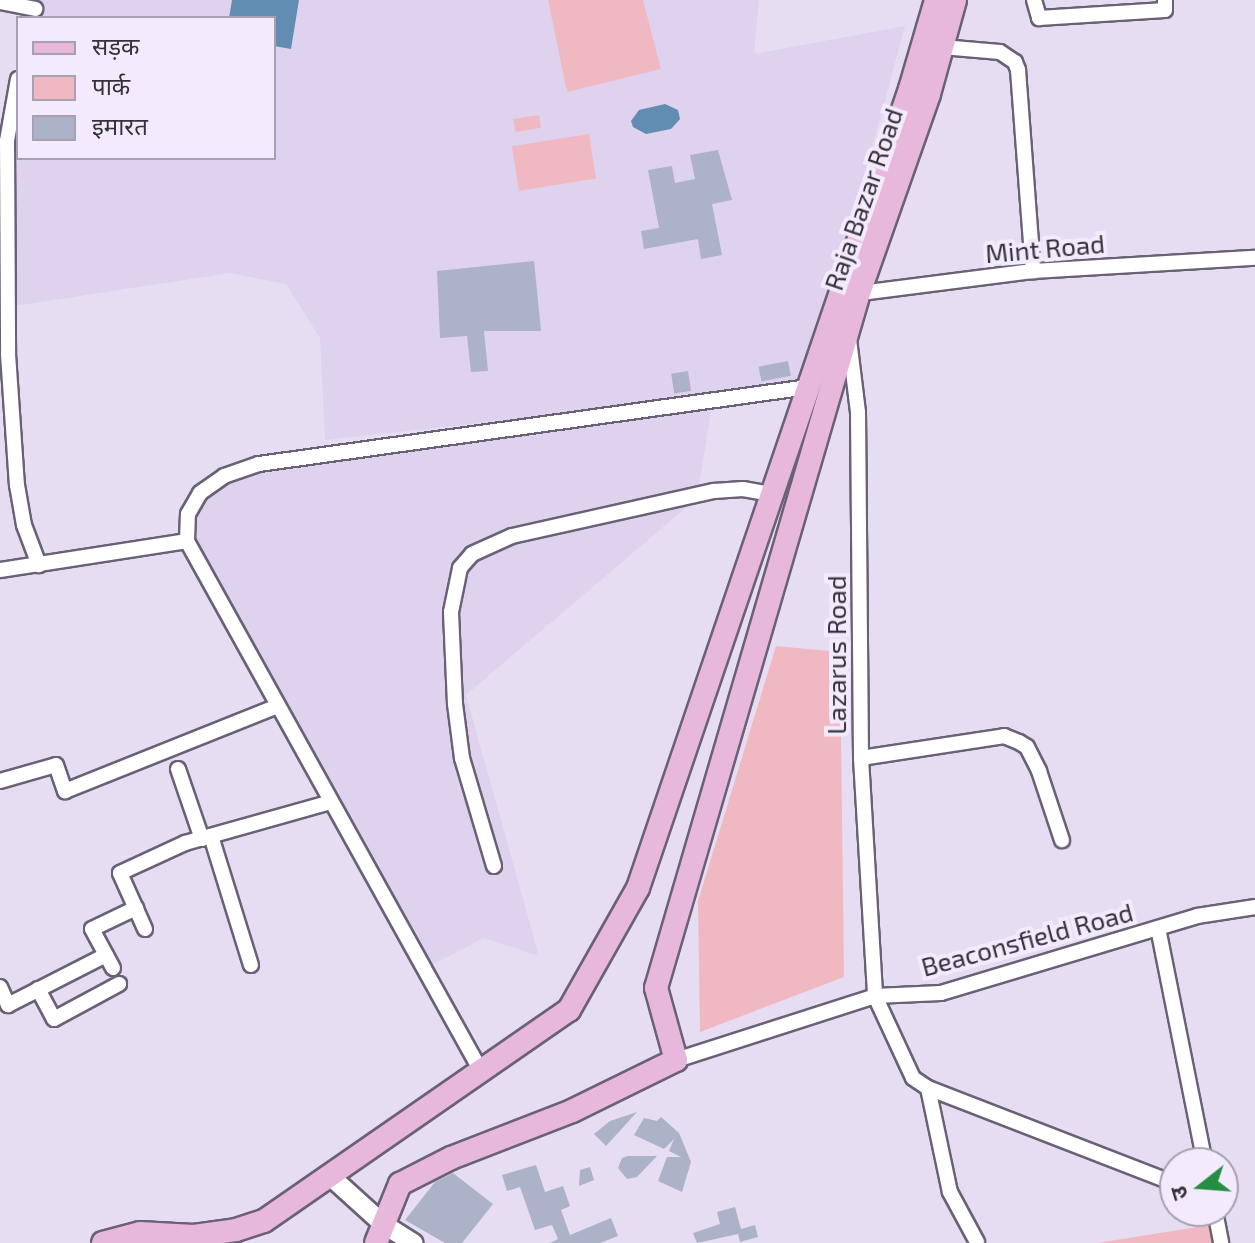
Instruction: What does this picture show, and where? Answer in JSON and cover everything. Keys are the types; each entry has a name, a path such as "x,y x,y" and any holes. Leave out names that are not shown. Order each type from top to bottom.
{"main road":[{"name":"Raja Bazar Road","path":"676,1060 656,988 824,417 838,332 936,0"},
{"name":"Raja Bazar Road","path":"849,295 942,47 955,0"},
{"name":"Raja Bazar Road","path":"103,1243 140,1233 194,1236 236,1230 264,1221 569,1010 638,888 808,387 838,332"},
{"path":"380,1233 400,1184 451,1158 572,1111 676,1060"}],"street":[{"path":"1034,0 1039,18 1165,10 1165,0"},
{"path":"0,2 35,9"},
{"path":"942,47 1000,52 1015,62 1033,271"},
{"path":"16,90 7,141 3,197 3,280 17,485 24,525 39,565"},
{"name":"Mint Road","path":"849,295 1033,271 1255,258"},
{"name":"Lazarus Road","path":"838,332 858,412 861,758 875,996"},
{"path":"481,1071 187,541 188,514 200,493 224,476 259,464 808,387"},
{"path":"494,866 462,758 455,704 451,612 460,568 472,554 512,536 730,489 772,494"},
{"path":"0,570 187,541"},
{"path":"0,781 56,765 65,791 278,706"},
{"path":"861,758 1004,736 1019,742 1027,747 1039,771 1062,840"},
{"path":"178,769 206,837 251,965"},
{"path":"145,929 120,873 206,837 331,802"},
{"name":"Beaconsfield Road","path":"676,1060 875,996 941,993 1197,916 1255,907"},
{"path":"0,987 8,1005 38,989 109,962 92,929 136,908"},
{"path":"1158,928 1202,1147"},
{"path":"38,989 54,1019 119,984"},
{"path":"875,996 913,1078 928,1088 1159,1178"},
{"path":"928,1088 950,1192 977,1242"},
{"path":"329,1175 380,1233 414,1243"}],"shaded area":[{"path":"36,0 759,0 754,54 905,26 808,387 325,440 320,338 286,284 230,273 15,306 11,137 16,111 16,160 276,160 276,16 33,16"},
{"path":"713,399 697,498 466,695 539,956 484,938 424,969 187,541 188,514 224,476"}],"green space":[{"path":"548,0 643,0 661,69 567,92"},
{"path":"539,115 541,128 515,132 513,119"},
{"path":"589,134 596,178 519,191 512,146"},
{"path":"776,646 840,652 844,977 700,1032 698,901"},
{"path":"1210,1227 1212,1243 1097,1243"}],"water":[{"path":"232,0 299,0 291,49 276,46 276,16 229,16"},
{"path":"665,104 678,110 680,119 671,129 646,134 633,127 631,121 639,110"}],"building":[{"path":"718,150 732,200 712,204 722,255 701,259 698,239 644,249 641,231 659,228 648,170 672,166 675,183 695,179 690,155"},
{"path":"534,261 541,331 484,331 488,371 471,372 467,336 440,338 437,271"},
{"path":"788,361 791,376 761,381 759,367"},
{"path":"688,371 691,391 674,393 671,374"},
{"path":"637,1112 606,1146 594,1134 610,1121"},
{"path":"661,1117 679,1133 691,1162 682,1192 658,1181 667,1157 681,1157 669,1151 674,1139 664,1149 634,1135 644,1118 657,1121"},
{"path":"657,1156 637,1177 627,1179 618,1168 622,1158"},
{"path":"536,1165 545,1192 563,1186 570,1206 561,1210 570,1235 611,1218 618,1236 600,1243 550,1243 558,1239 552,1225 535,1230 520,1187 507,1191 502,1175"},
{"path":"590,1167 594,1180 579,1186 580,1170"},
{"path":"453,1173 493,1204 462,1243 445,1243 405,1220 435,1182"},
{"path":"735,1207 741,1229 755,1225 758,1237 740,1242 738,1234 697,1243 693,1233 720,1224 717,1212"}]}
